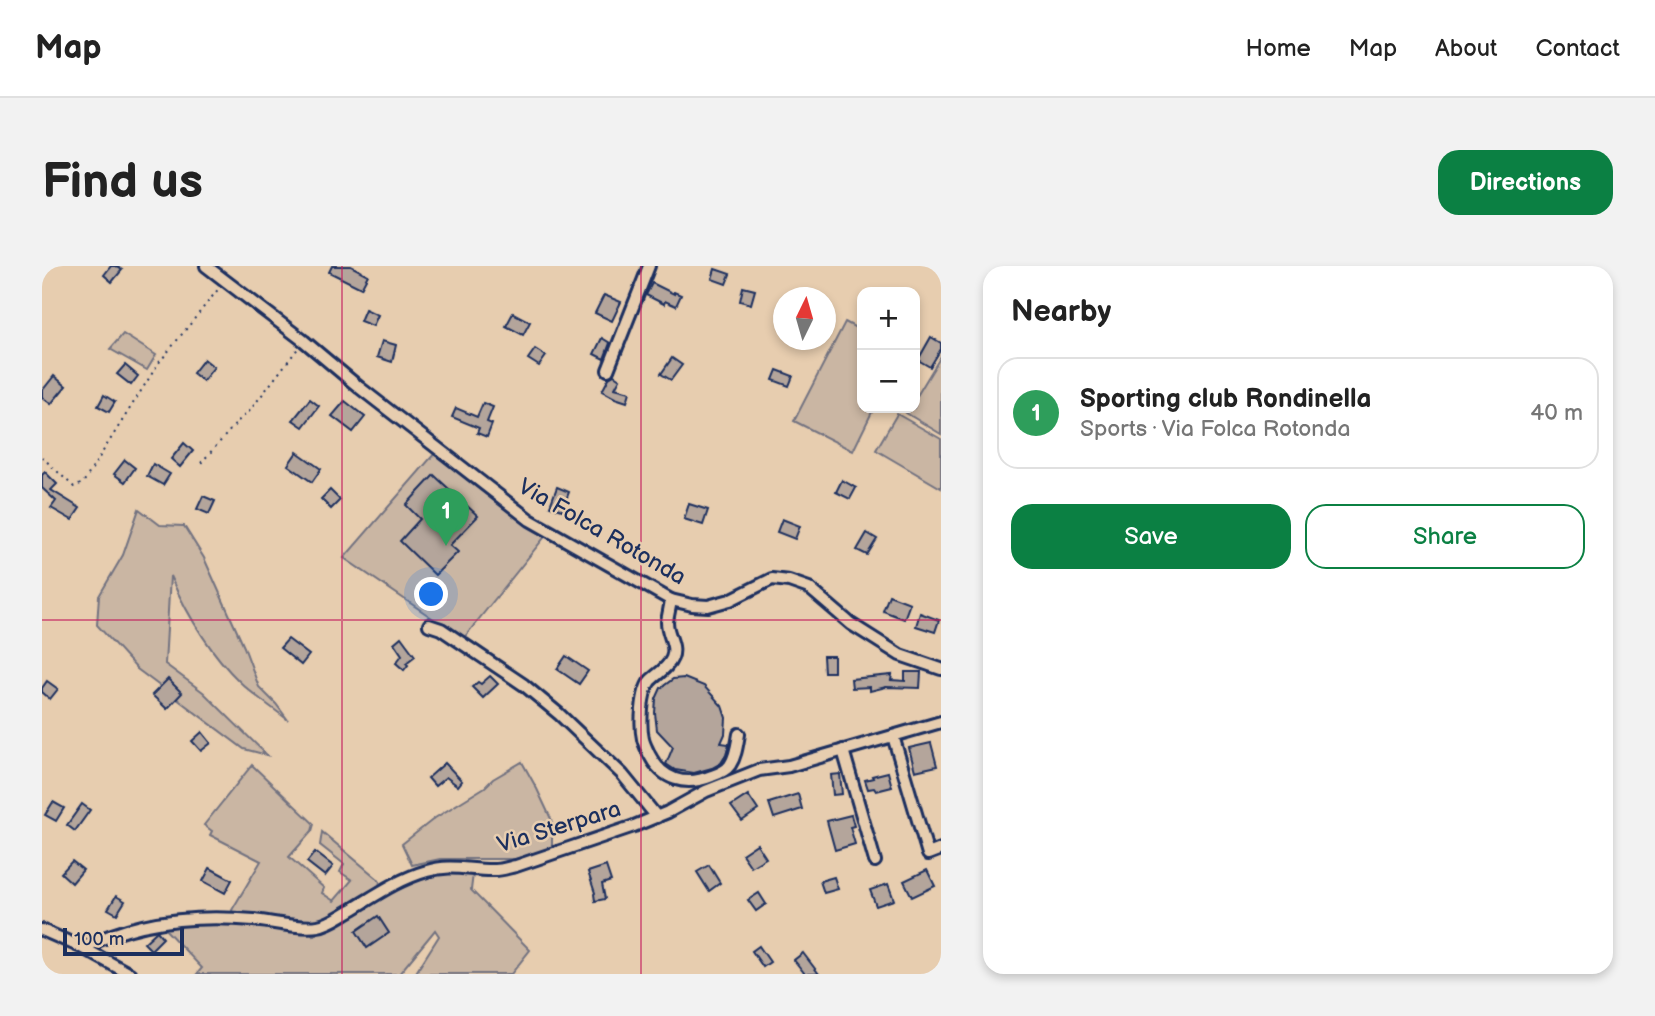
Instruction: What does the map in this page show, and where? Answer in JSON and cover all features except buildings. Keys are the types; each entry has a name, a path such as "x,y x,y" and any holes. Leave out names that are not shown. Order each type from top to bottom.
{"street":[{"name":"Via Folca Rotonda","path":"206,266 530,520 671,600 692,606 708,606 730,600 772,579 789,581 809,588 851,624 900,655 941,668"},
{"path":"608,370 649,266"},
{"path":"671,600 667,622 668,633 674,644 672,658 648,683 643,701 643,741 653,761 665,775 682,781 698,782 729,768 739,734"},
{"path":"429,625 441,629 524,685 559,714 622,774 657,817"},
{"name":"Via Sterpara","path":"83,948 123,930 179,920 249,920 315,927 329,923 402,879 429,870 456,866 496,870 516,866 657,817 706,791 759,770 789,766 941,722"},
{"path":"893,736 928,854 941,849"},
{"path":"843,750 875,861"},
{"path":"42,930 83,948 130,974"}],"path":[{"path":"42,457 74,487 83,482 158,364 225,281"},
{"path":"201,463 248,413 304,341"}],"shaded area":[{"path":"845,322 857,328 857,413 872,413 853,451 794,421 831,350 836,350 836,339"},
{"path":"123,334 156,355 147,370 110,349"},
{"path":"941,356 941,434 906,413 920,413 920,391"},
{"path":"897,414 941,439 941,488 876,450"},
{"path":"435,453 547,534 463,639 344,558"},
{"path":"139,509 160,525 184,526 204,558 259,687 288,720 245,687 218,658 191,618 170,576 165,664 203,692 267,755 244,749 137,669 97,625 99,596 123,555"},
{"path":"522,762 552,821 552,848 515,859 440,859 412,865 402,844 435,818"},
{"path":"252,765 314,824 312,831 289,857 324,888 322,893 334,901 352,880 340,872 344,864 320,845 322,832 378,879 379,885 336,913 317,921 307,923 234,915 232,910 261,861 210,835 212,831 204,825"},
{"path":"439,874 473,874 471,890 530,950 511,974 415,974 439,936 435,930 399,974 197,974 202,968 163,927 206,923 263,924 310,930 313,936 390,891"}],"place":[{"name":"Sporting club Rondinella","path":"446,546"}]}
